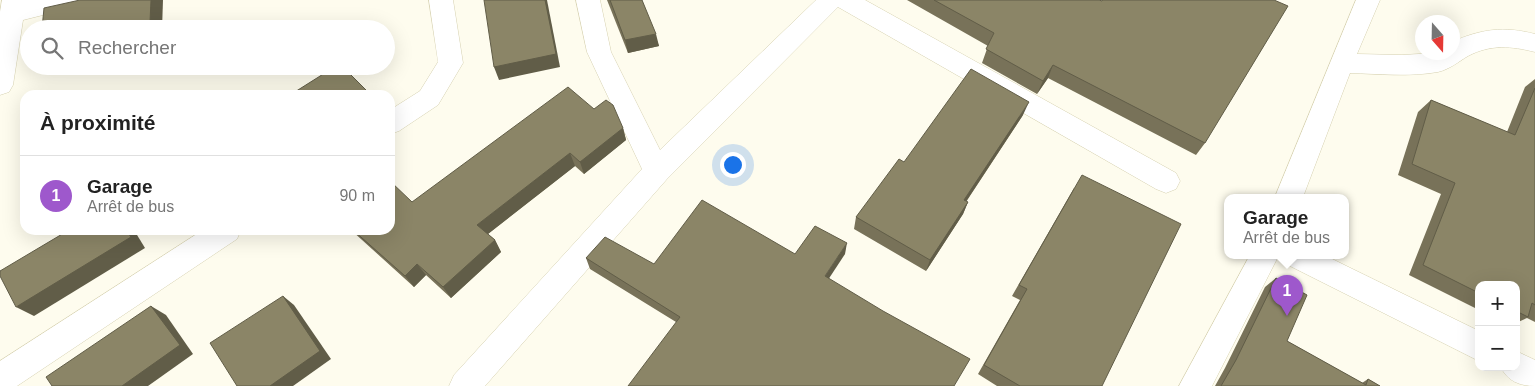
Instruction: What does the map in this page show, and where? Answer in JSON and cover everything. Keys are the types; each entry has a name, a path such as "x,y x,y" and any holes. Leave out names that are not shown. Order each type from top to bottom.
{"street":[{"path":"0,85 13,6 71,0"},
{"path":"395,120 429,98 451,63 445,35 442,0"},
{"path":"588,0 599,52 657,171"},
{"path":"465,386 657,171 831,0"},
{"path":"846,0 1166,181"},
{"path":"1290,194 1341,63 1368,0"},
{"path":"1341,63 1389,65 1440,62 1460,49 1485,39 1508,36 1535,43"},
{"path":"0,379 220,235"},
{"path":"1195,386 1263,259"},
{"path":"1304,259 1475,345"},
{"path":"1520,368 1535,376"}],"building":[{"path":"80,0 151,0 150,20 43,20 44,8"},
{"path":"484,0 545,0 556,54 494,67"},
{"path":"610,0 642,0 656,34 625,40"},
{"path":"934,0 1274,0 1288,6 1205,143 1053,65 1043,81 986,49 994,33"},
{"path":"971,69 1029,102 964,200 968,202 930,260 856,217 899,159 904,162"},
{"path":"322,75 351,75 366,90 298,90"},
{"path":"568,87 594,109 606,100 613,105 623,128 580,162 570,153 477,225 495,240 443,287 417,264 405,276 359,235 395,235 395,186 412,202"},
{"path":"1535,88 1535,305 1532,303 1528,317 1520,313 1520,281 1475,281 1475,291 1423,265 1455,183 1412,164 1431,100 1515,135"},
{"path":"1082,175 1181,224 1102,386 1020,386 984,365 1027,289 1019,285"},
{"path":"702,200 795,254 815,226 847,243 825,276 883,311 970,359 954,386 628,386 680,317 586,258 605,237 654,264"},
{"path":"61,235 130,235 131,237 16,307 0,276 0,271"},
{"path":"1276,278 1307,295 1287,341 1366,385 1368,379 1380,386 1221,386 1236,360"},
{"path":"283,296 320,351 270,386 237,386 210,343"},
{"path":"151,306 180,345 122,386 52,386 46,377"}],"place":[{"name":"Garage","path":"1287,316"}]}
